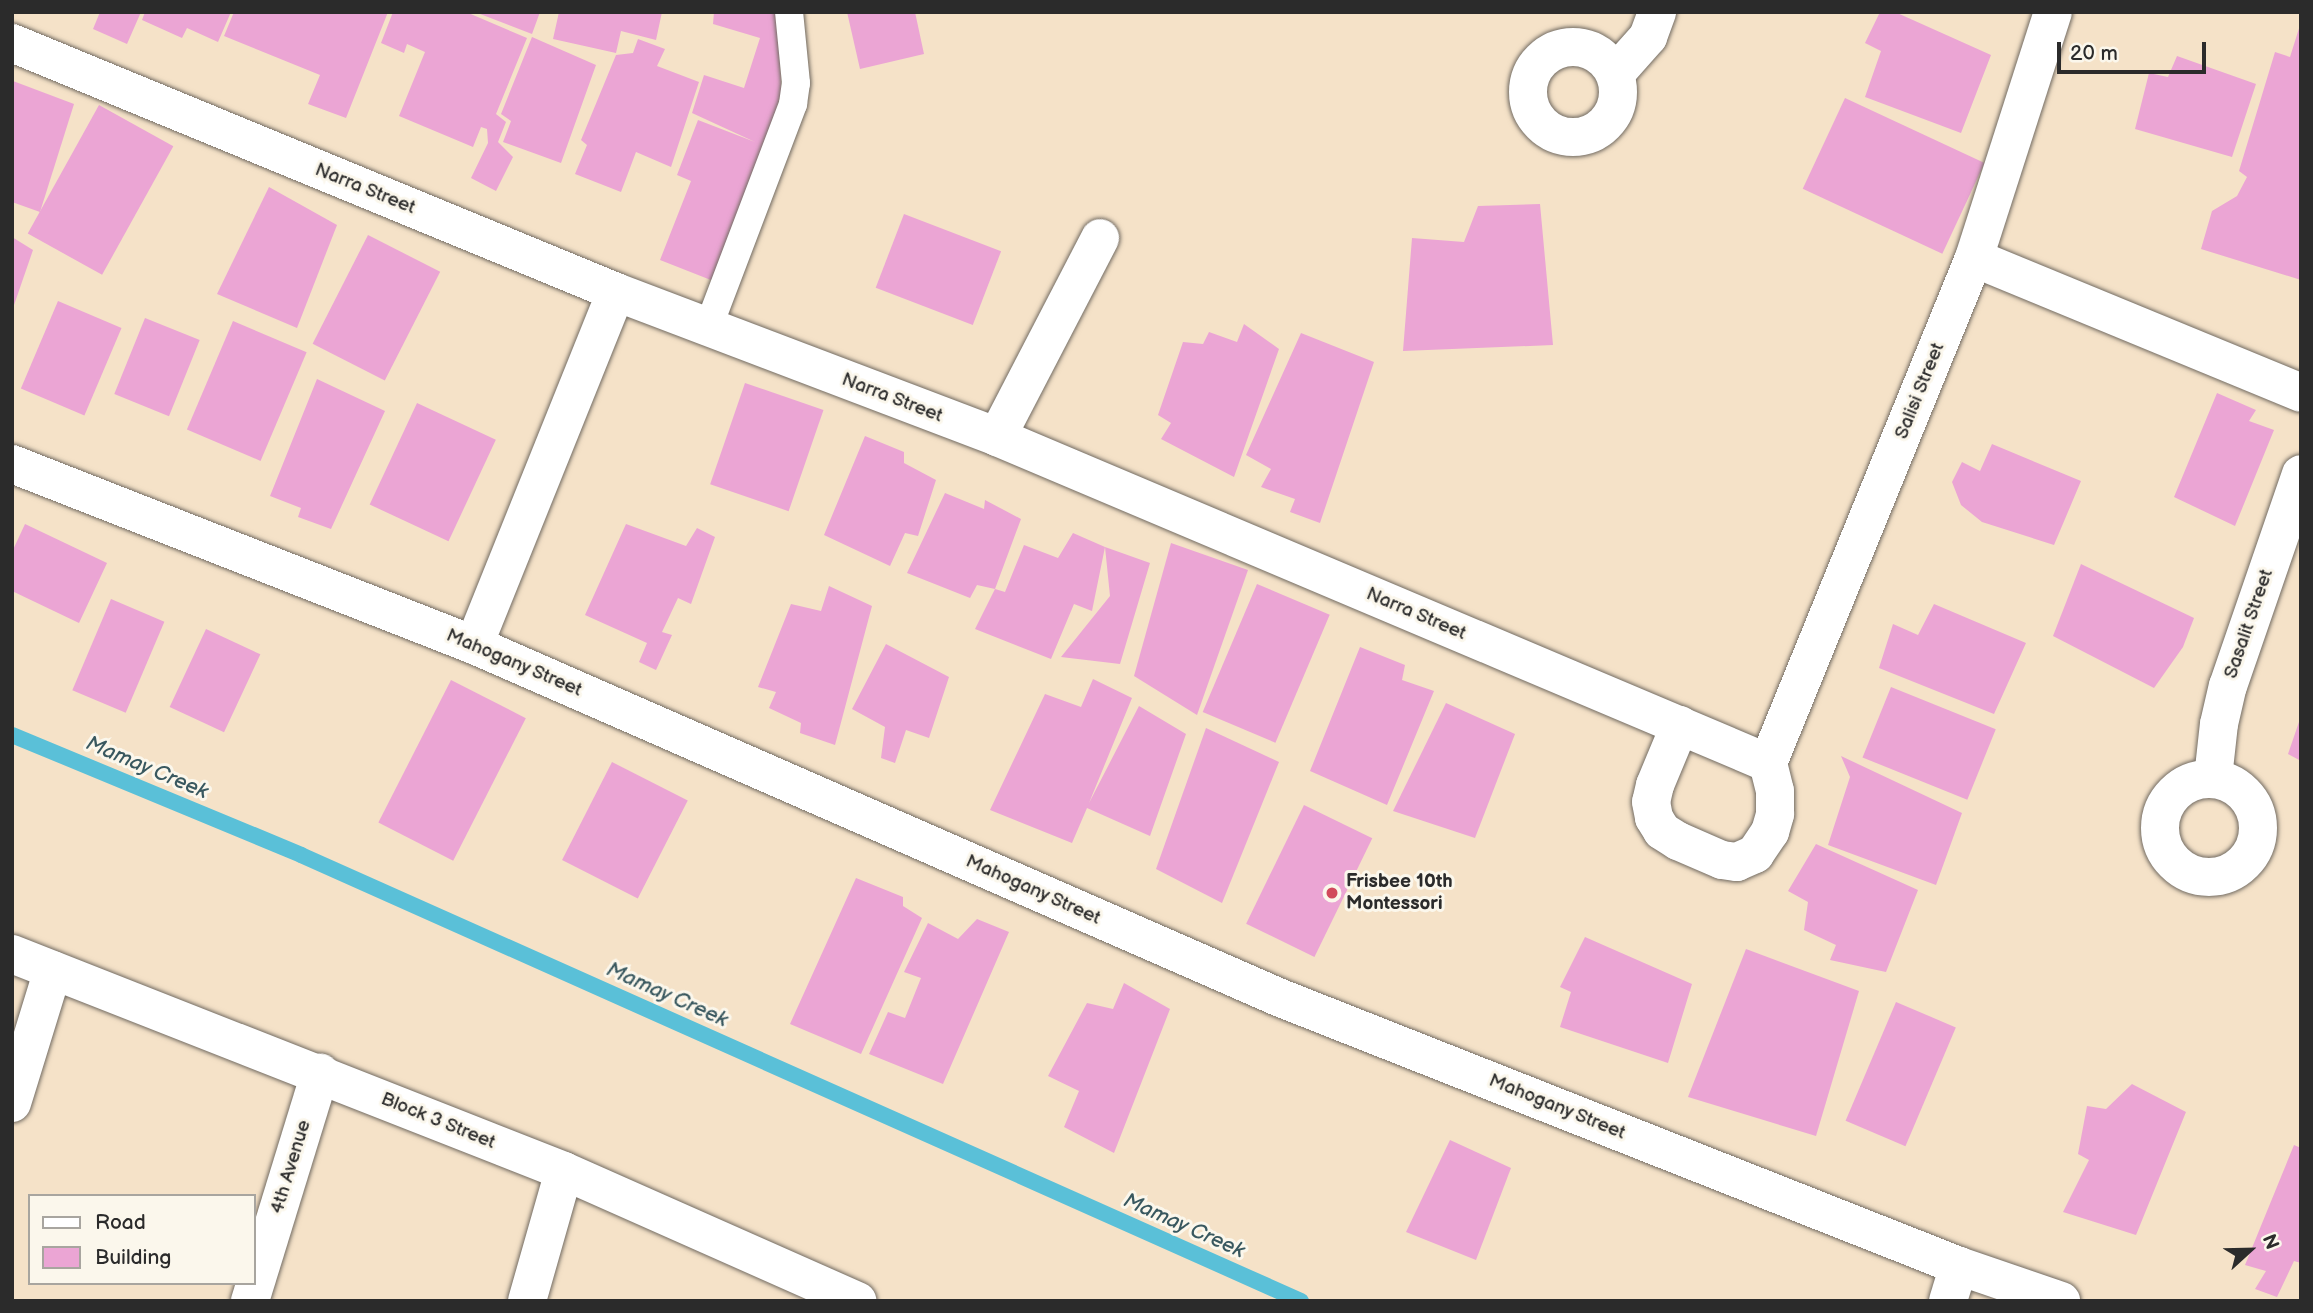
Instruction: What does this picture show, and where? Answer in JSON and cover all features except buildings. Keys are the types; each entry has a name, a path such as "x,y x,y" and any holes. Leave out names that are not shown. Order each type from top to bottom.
{"street":[{"path":"1615,74 1648,37 1657,12"},
{"name":"Salisi Street","path":"1768,763 1974,258 2053,12"},
{"name":"Narra Street","path":"12,43 617,292 998,438 1768,763"},
{"path":"998,438 1100,238"},
{"path":"1974,258 2301,393"},
{"path":"474,645 617,292"},
{"name":"Mahogany Street","path":"12,464 474,645 1278,997 1953,1284 2061,1301"},
{"name":"Sasalit Street","path":"2213,778 2219,724 2228,686 2301,474"},
{"path":"1679,725 1651,802 1654,818 1662,831 1678,841 1729,861 1737,862 1755,854 1770,832 1775,814 1775,792 1768,763"},
{"name":"Block 3 Street","path":"12,954 564,1171 810,1292 857,1301"},
{"path":"12,1103 53,970"},
{"name":"4th Avenue","path":"256,1281 320,1073"},
{"path":"527,1301 564,1171"}],"lane":[{"path":"708,328 793,104 796,83 789,12"}],"waterway":[{"name":"Mamay Creek","path":"12,735 301,855 1301,1301"}],"place":[{"name":"Frisbee 10th Montessori","path":"1332,893"}]}
